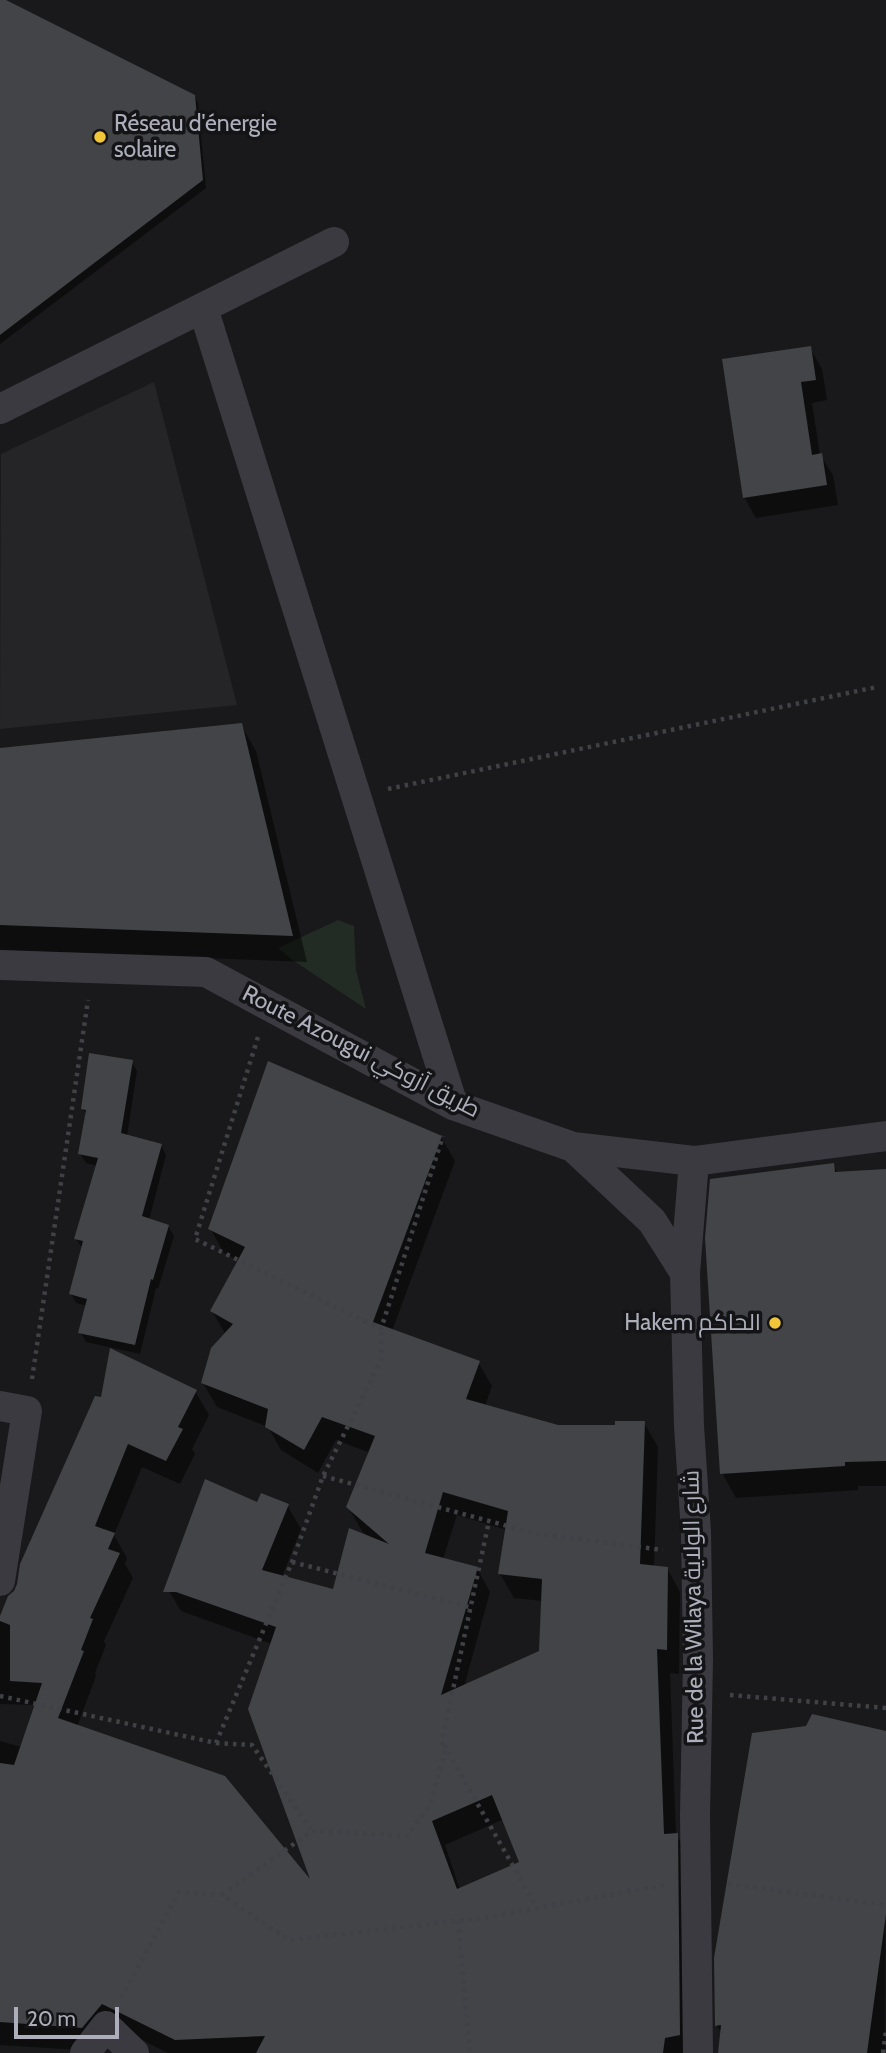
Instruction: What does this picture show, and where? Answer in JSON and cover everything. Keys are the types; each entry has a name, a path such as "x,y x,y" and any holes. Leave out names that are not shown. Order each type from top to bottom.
{"street":[{"path":"2,405 334,242"},
{"path":"203,308 453,1105"},
{"name":"Route Azougui طريق آزوكي","path":"0,965 206,972 453,1105 573,1147 694,1161 886,1136"},
{"path":"573,1147 652,1221 685,1273"},
{"name":"Rue de la Wilaya شارع الولاية","path":"694,1161 685,1273 696,1554 698,2053"},
{"path":"0,1581 14,1409"},
{"path":"85,2053 106,2026 134,2053"}],"path":[{"path":"356,795 877,687"},
{"path":"14,1409 93,968"},
{"path":"267,1005 195,1239 382,1329"},
{"path":"216,1743 292,1562 323,1476 381,1360 382,1329 453,1105"},
{"path":"323,1476 537,1534 696,1554"},
{"path":"222,1895 312,1831 407,1836 429,1806 445,1754 442,1741 473,1608 489,1521"},
{"path":"292,1562 473,1608"},
{"path":"698,1692 886,1708"},
{"path":"0,1696 216,1743 252,1745 312,1831"},
{"path":"442,1741 537,1908"},
{"path":"106,2026 179,1892 222,1895 289,1940 458,1921 696,1879 886,1905"},
{"path":"458,1921 470,2053"},
{"path":"883,2053 886,2031"}],"shaded area":[{"path":"154,382 237,705 0,729 1,454"},
{"path":"338,920 354,926 356,970 366,1009 278,948"}],"building":[{"name":"Réseau d'énergie solaire","path":"0,0 6,0 195,95 203,180 0,335"},
{"path":"811,346 816,380 801,382 812,455 822,453 827,485 743,498 722,359"},
{"path":"242,723 293,936 0,925 0,748"},
{"path":"89,1053 133,1060 121,1133 162,1144 142,1216 169,1225 153,1280 151,1279 135,1345 78,1333 87,1299 69,1294 83,1241 74,1239 98,1158 78,1154 86,1110 81,1109"},
{"path":"268,1061 442,1136 373,1322 480,1361 466,1399 558,1425 615,1425 615,1421 645,1421 640,1564 668,1567 667,1650 657,1649 664,1834 678,1833 680,2035 665,2038 663,2053 256,2053 265,2036 175,2040 102,2004 82,2028 0,2022 0,1763 14,1765 42,1683 10,1681 10,1625 0,1621 0,1616 8,1596 14,1591 20,1564 95,1396 101,1397 110,1348 197,1390 178,1427 183,1429 166,1461 128,1444 95,1526 115,1533 108,1549 120,1553 90,1618 93,1619 81,1650 84,1651 58,1718 225,1776 310,1879 248,1709 276,1627 176,1592 163,1592 205,1479 257,1502 261,1493 289,1504 262,1570 333,1589 349,1528 389,1544 346,1507 375,1436 322,1417 304,1450 265,1427 268,1409 201,1383 211,1348 233,1324 210,1311 245,1247 208,1229","holes":["443,1492 508,1511 498,1574 542,1579 539,1651 441,1695 478,1567 425,1553","492,1795 519,1862 457,1889 432,1821"]},
{"name":"Hakem الحاكم","path":"834,1163 835,1172 886,1169 886,1461 845,1462 845,1466 720,1474 705,1238 710,1179"},
{"path":"812,1714 886,1731 886,1914 867,2053 718,2053 721,2025 715,2026 714,1958 752,1733 806,1726"}],"place":[{"name":"Réseau d'énergie solaire","path":"100,137"},
{"name":"Hakem الحاكم","path":"775,1323"}]}
